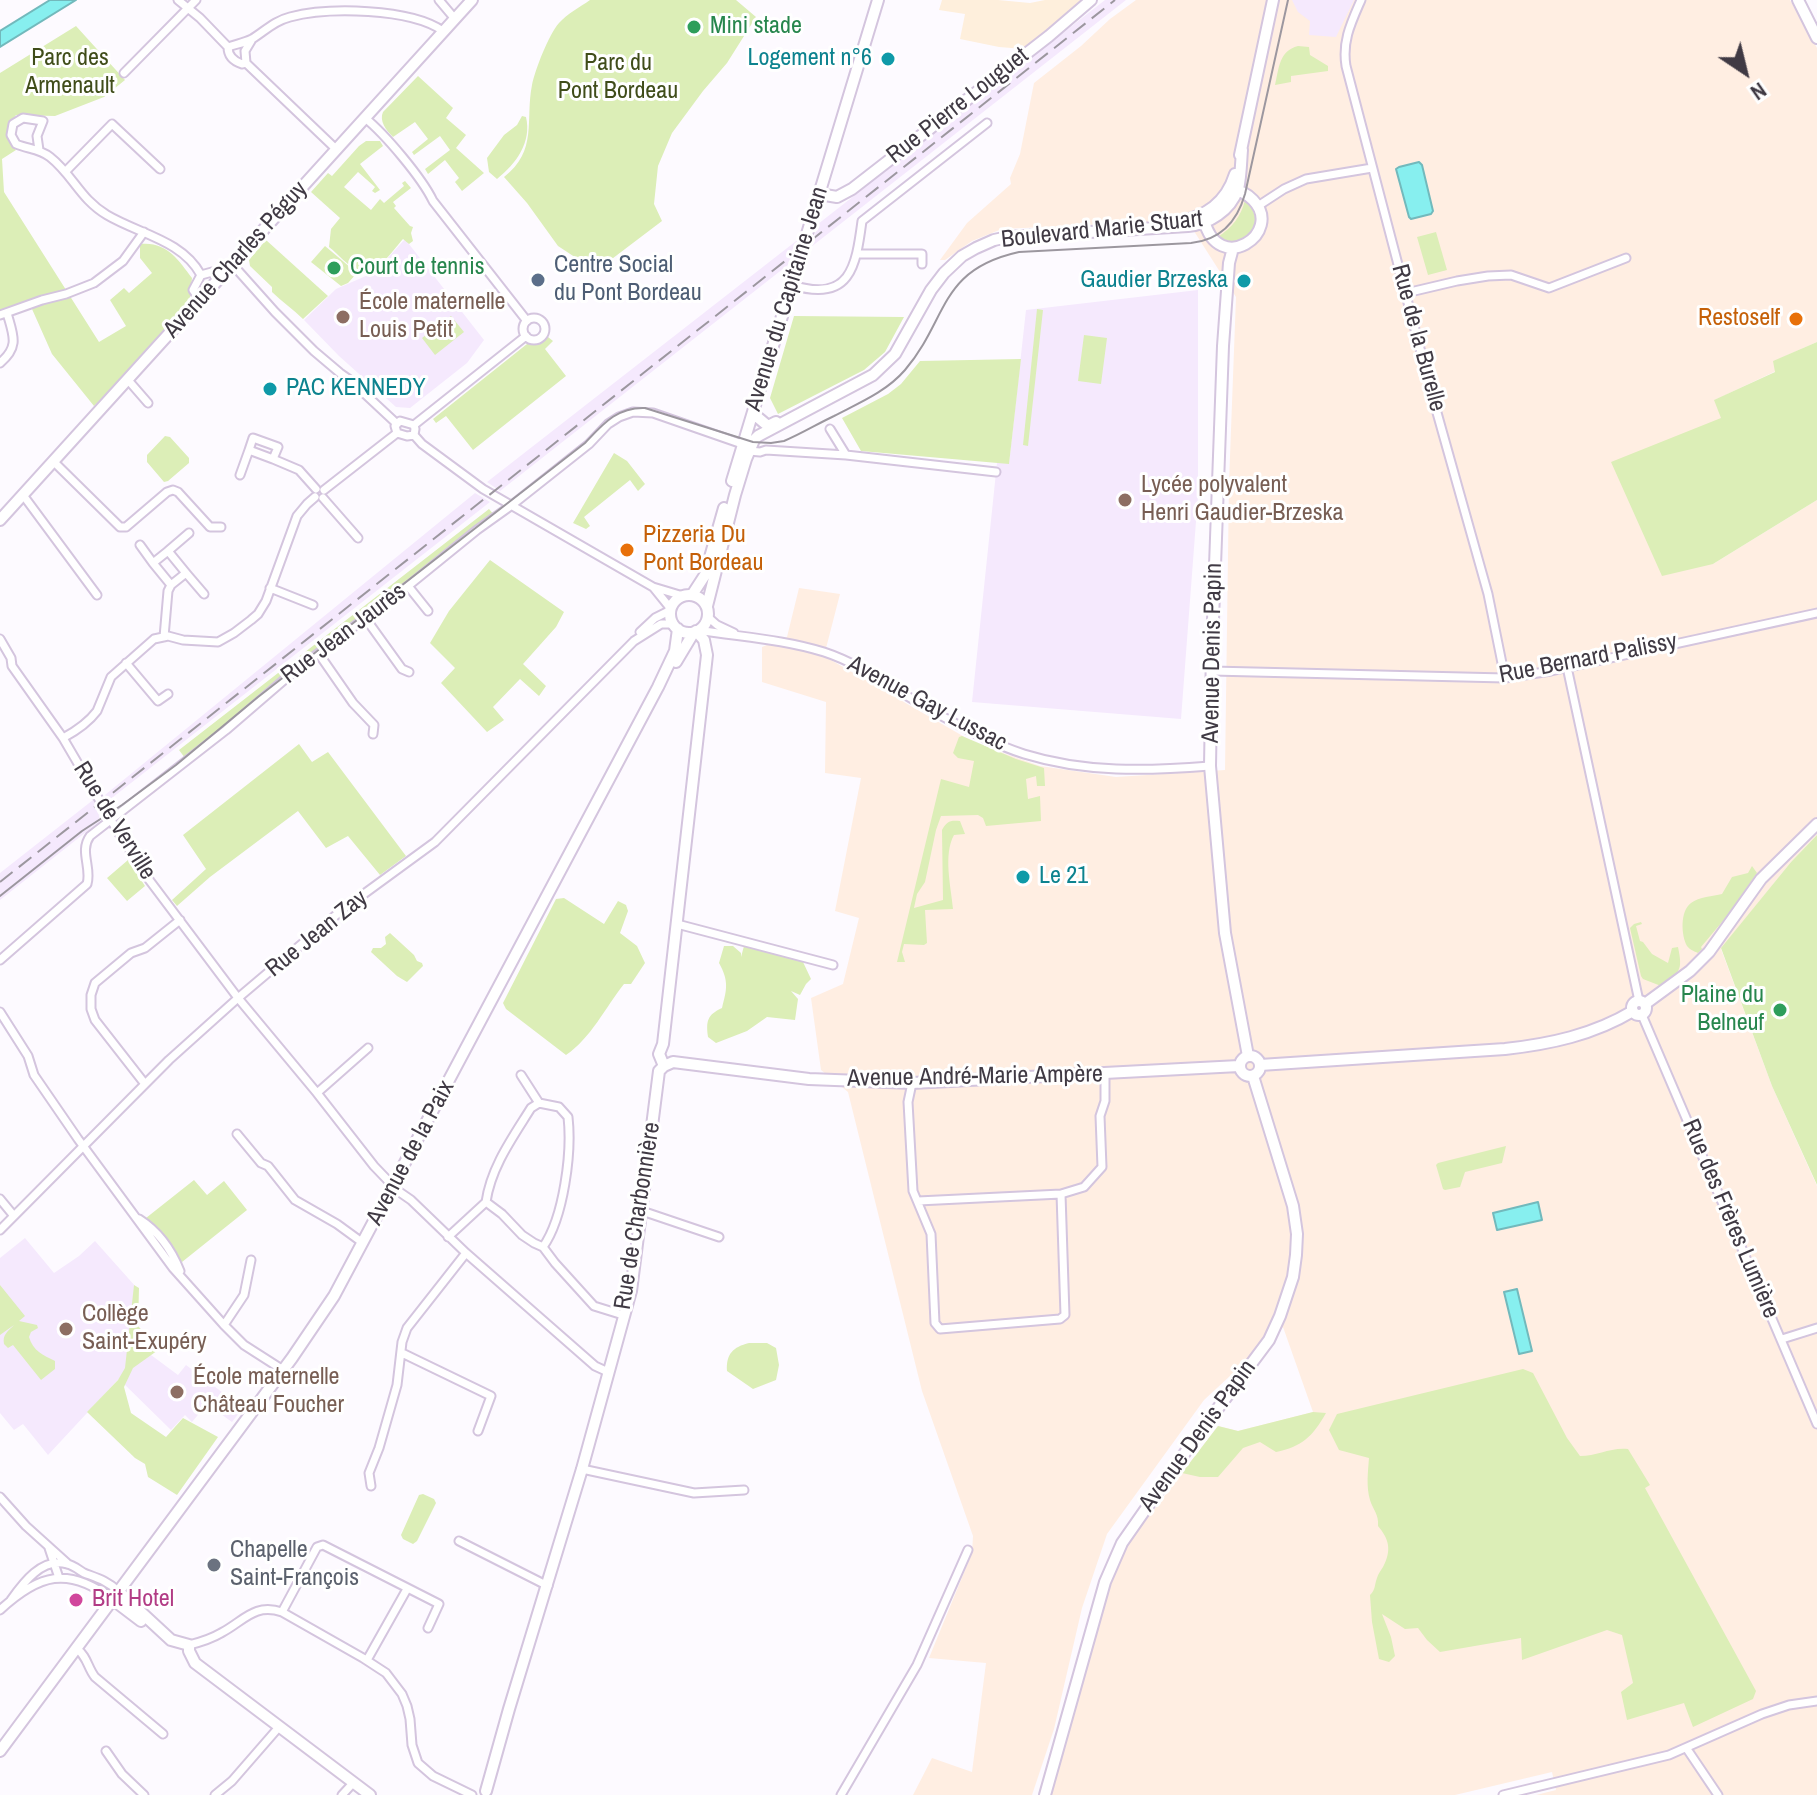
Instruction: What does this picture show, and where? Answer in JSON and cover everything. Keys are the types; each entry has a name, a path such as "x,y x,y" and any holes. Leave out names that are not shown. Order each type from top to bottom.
{"main road":[{"name":"Avenue Charles Péguy","path":"0,520 472,0"},
{"name":"Avenue du Capitaine Jean","path":"688,596 705,575 749,443 793,285 880,0"},
{"name":"Rue Pierre Louguet","path":"821,195 837,197 852,189 1091,0"},
{"name":"Boulevard Marie Stuart","path":"749,443 861,383 886,365 937,281 962,256 976,248 994,240 1022,235 1188,226 1205,219 1233,189 1273,0"},
{"path":"1798,0 1817,38"},
{"path":"749,443 768,426 857,380 885,360 938,272 974,244 1010,232 1205,219 1212,238 1233,248 1255,237 1261,220 1258,206 1249,196 1233,189"},
{"name":"Avenue Denis Papin","path":"1233,248 1229,263 1223,346 1210,766 1225,933 1248,1056"},
{"name":"Avenue du Capitaine Jean","path":"707,612 719,553 793,285"},
{"path":"756,416 768,426"},
{"path":"688,596 698,597 707,612 703,627 686,632 676,626 671,609 678,599 688,596"},
{"name":"Avenue de la Paix","path":"2,1744 329,1305 658,687 675,651 676,626"},
{"name":"Avenue de la Paix","path":"658,687 696,631"},
{"name":"Rue de Charbonnière","path":"482,1794 548,1586 631,1291 659,1071 664,1066 659,1054 663,1044 707,655 704,640 696,631"},
{"path":"1260,1065 1505,1049 1542,1044 1593,1031 1640,1008 1690,971 1709,952 1761,879 1817,824"},
{"path":"1248,1056 1256,1058 1260,1065 1253,1076 1243,1074 1239,1066 1241,1060 1248,1056"},
{"name":"Avenue André-Marie Ampère","path":"664,1066 673,1062 809,1079 912,1083 1239,1066"},
{"name":"Avenue Denis Papin","path":"1045,1795 1107,1577 1122,1543 1269,1340 1288,1297 1296,1255 1295,1218 1253,1076"},
{"path":"115,1595 171,1640 189,1648 195,1663 370,1795"}],"street":[{"path":"178,0 228,47 233,59 246,63"},
{"path":"124,73 196,0"},
{"path":"439,0 455,19"},
{"name":"Rue de la Burelle","path":"1361,0 1346,37 1346,66 1488,594 1505,678"},
{"path":"228,47 252,39 277,21 318,12 394,15 431,23 443,31"},
{"path":"252,39 245,51 246,63 337,150"},
{"path":"39,150 37,136 43,121 23,118 13,124 11,135 16,144 39,150 53,159 95,207 174,246 201,275"},
{"path":"365,118 411,169 527,321"},
{"path":"793,285 814,289 832,287 845,280 856,263 862,221 987,123"},
{"path":"65,172 112,124 160,169"},
{"path":"1258,206 1306,179 1372,168"},
{"path":"0,363 9,356 14,339 3,314 94,283 123,261 144,232"},
{"path":"857,254 922,254 922,264"},
{"path":"1406,293 1468,279 1511,275 1549,288 1626,258"},
{"path":"233,265 314,351 396,423"},
{"path":"200,300 193,290 201,275 212,272 221,277"},
{"path":"533,318 539,320 544,328 543,334 538,339 526,336 523,327 527,321 533,318"},
{"path":"414,425 526,336"},
{"path":"128,380 148,403"},
{"name":"Rue Jean Jaurès","path":"0,960 87,884 89,875 85,851 90,836 203,749 275,687 589,444 614,420 633,412 653,413 749,443"},
{"path":"396,423 403,421 414,425"},
{"path":"396,423 397,433"},
{"path":"414,425 414,435 422,444 474,482 653,587 688,596"},
{"path":"830,429 846,455"},
{"path":"397,433 414,435"},
{"path":"63,738 93,716 111,677 154,639 222,640 258,614 266,601 301,510 397,433"},
{"path":"240,475 253,438 278,447 273,459"},
{"path":"749,443 760,452 846,455 996,472"},
{"path":"249,450 299,470 358,538"},
{"path":"53,461 120,527 126,527 173,490 210,527 221,527"},
{"path":"23,495 97,595"},
{"path":"153,563 189,533"},
{"path":"140,545 171,585"},
{"path":"168,551 204,594"},
{"path":"164,637 168,591 186,573"},
{"path":"408,586 428,611"},
{"path":"653,587 671,609"},
{"path":"270,588 313,605"},
{"name":"Rue Jean Zay","path":"0,1230 145,1084 238,998 342,910 435,842 640,632 671,609"},
{"name":"Avenue Gay Lussac","path":"707,612 717,625 740,635"},
{"name":"Rue Bernard Palissy","path":"1212,671 1505,678 1817,613"},
{"path":"366,619 402,669 409,672"},
{"name":"Rue Jean Zay","path":"634,641 661,624 676,626"},
{"name":"Avenue Gay Lussac","path":"696,631 786,642 839,658 935,712 1022,753 1058,763 1106,770 1210,766"},
{"name":"Rue de Verville","path":"0,639 12,666 63,738 135,860 238,998 374,1166 466,1253 595,1366 608,1372"},
{"path":"319,654 353,703 374,725 373,734"},
{"path":"126,663 158,701 168,694"},
{"name":"Rue des Frères Lumière","path":"1567,667 1640,1008 1817,1424"},
{"path":"145,1084 95,1020 91,995 95,983 131,953 145,948 180,920"},
{"path":"677,924 819,965 833,965"},
{"path":"0,1012 28,1056 34,1075 173,1268 244,1345 283,1370"},
{"path":"317,1093 368,1048"},
{"path":"918,1201 1061,1194 1084,1187 1102,1167 1100,1116 1105,1101 1105,1074"},
{"path":"521,1075 539,1103"},
{"path":"912,1083 908,1102 913,1191 931,1234 935,1323 940,1329 1060,1319 1065,1315 1061,1194"},
{"path":"448,1237 486,1202 494,1173 531,1108 539,1103 554,1104 568,1117 568,1161 560,1207 551,1235 543,1247"},
{"path":"237,1134 261,1163 268,1166 292,1198 363,1243"},
{"path":"0,1199 14,1216"},
{"path":"486,1202 522,1235 543,1247 594,1306 623,1315"},
{"path":"642,1211 719,1237"},
{"path":"371,1486 369,1473 394,1397 407,1328 466,1253"},
{"path":"224,1325 244,1295 251,1260"},
{"path":"1782,1339 1817,1328"},
{"path":"402,1353 491,1396 478,1431"},
{"path":"582,1469 694,1493 744,1490"},
{"path":"0,1497 67,1564"},
{"path":"459,1541 548,1586"},
{"path":"282,1612 317,1547 323,1545 439,1604 428,1628"},
{"path":"48,1546 59,1578"},
{"path":"841,1795 917,1665 968,1550"},
{"path":"11,1600 33,1574 54,1563 67,1564 110,1583 115,1595"},
{"path":"0,1610 37,1583 59,1578 85,1582 115,1595"},
{"path":"367,1660 407,1589"},
{"path":"189,1648 222,1633 256,1611 272,1609 282,1612 386,1673 402,1694 409,1713 412,1745 418,1763 433,1776 482,1794"},
{"path":"76,1648 88,1660 95,1677 163,1734"},
{"path":"1503,1795 1669,1755 1769,1711 1817,1701"},
{"path":"215,1795 232,1781 279,1727"},
{"path":"1687,1749 1718,1795"},
{"path":"106,1751 122,1774 144,1795"},
{"path":"342,1795 354,1782"}],"shaded area":[{"path":"942,0 1030,3 1081,0 1024,49 960,39 965,14 939,10"},
{"path":"1105,0 1126,0 811,247 818,224"},
{"path":"1136,0 1790,0 1817,48 1817,342 1774,361 1776,371 1715,400 1722,418 1713,564 1817,500 1817,835 1791,862 1721,949 1772,1086 1817,1186 1817,1795 1536,1795 1556,1790 1552,1772 1455,1795 1049,1795 1112,1572 1130,1541 1218,1426 1238,1431 1313,1412 1283,1327 1204,1400 1107,1534 1082,1608 1054,1729 1032,1795 913,1795 932,1758 972,1772 986,1663 929,1658 972,1553 973,1536 922,1391 848,1092 821,1070 811,998 843,984 859,918 835,911 861,778 825,773 826,702 762,682 762,647 787,637 799,588 840,594 824,656 975,743 1040,766 1116,777 1225,770 1229,483 1236,297 1185,217 1174,221 1002,229 972,241 945,260 940,260 967,223 1011,184 1034,83"},
{"path":"1292,0 1354,0 1336,37 1309,35 1310,21 1298,12"},
{"path":"800,238 793,261 500,491 487,482"},
{"path":"405,239 484,340 467,363 410,408 396,407 304,320 336,289 375,272"},
{"path":"1198,290 1198,495 1181,719 972,702 997,463 1009,463 1026,310"},
{"path":"475,493 490,502 108,801 105,795"},
{"path":"93,800 100,821 0,900 0,873"},
{"name":"Collège Saint-Exupéry","path":"25,1238 54,1273 95,1241 136,1287 126,1371 48,1455 23,1424 14,1430 0,1413 0,1258"},
{"name":"École maternelle Château Foucher","path":"147,1352 178,1375 186,1365 243,1408 232,1422 207,1404 192,1422 185,1415 171,1430 120,1380"}],"green space":[{"name":"Parc du Pont Bordeau","path":"590,0 736,0 756,17 727,63 672,133 658,166 654,204 662,221 596,271 558,246 504,177 515,167 526,146 532,85 547,43 562,20"},
{"name":"Parc des Armenault","path":"76,26 125,80 104,97 55,116 16,115 7,133 16,150 2,159 4,192 99,342 126,326 110,300 124,288 129,293 152,273 140,258 140,244 164,248 192,278 190,299 130,371 94,406 52,354 32,309 16,306 0,310 0,73"},
{"path":"1298,46 1309,47 1310,55 1328,66 1328,71 1291,76 1291,82 1275,85 1283,56"},
{"path":"418,76 453,108 446,118 466,135 456,148 484,173 462,191 455,182 459,178 445,160 428,174 425,169 450,150 440,136 414,155 412,152 428,139 415,122 393,137 383,122 383,112"},
{"path":"522,116 526,117 527,135 521,152 497,179 489,172 487,158"},
{"path":"366,141 380,141 383,146 360,164 380,190 372,191 375,187 358,172 344,187 371,210 380,199 384,203 404,186 402,183 405,181 411,188 393,202 394,208 413,227 413,241 409,244 403,239 383,262 365,273 359,272 329,247 331,229 340,218 311,192 328,173 332,176"},
{"path":"1245,200 1255,217 1251,233 1238,241 1218,237 1235,221"},
{"path":"1436,232 1447,270 1428,275 1417,237"},
{"path":"266,240 328,296 303,319 272,292 272,287 250,266 249,260"},
{"name":"Court de tennis","path":"325,246 357,273 348,283 341,286 311,262"},
{"path":"1037,309 1043,310 1028,446 1023,445"},
{"path":"451,316 464,332 435,355 422,338"},
{"path":"794,316 904,317 885,352 864,370 778,414 770,398"},
{"path":"1084,335 1107,338 1101,384 1078,381"},
{"path":"548,337 553,341 545,349 566,376 473,450 446,416 436,423 433,419 527,344 538,344"},
{"path":"1817,342 1817,500 1713,564 1662,576 1611,462 1721,418 1714,400 1775,372 1773,361"},
{"path":"1021,359 1009,464 861,451 842,418 888,394 920,361"},
{"path":"165,436 170,437 189,458 189,463 164,482 147,462 147,455"},
{"path":"614,453 627,461 645,484 638,491 630,480 584,517 590,526 586,529 573,523"},
{"path":"489,509 495,516 185,758 179,750"},
{"path":"490,560 564,612 556,627 523,664 546,686 539,696 520,679 493,707 504,720 487,732 441,683 455,668 430,643 449,611"},
{"path":"962,736 1044,768 1045,786 1037,786 1036,776 1026,779 1028,799 1040,796 1041,821 986,826 978,815 941,816 925,882 917,894 914,908 943,900 942,830 951,821 960,821 965,834 954,835 949,852 953,909 925,910 927,943 904,944 902,952 905,962 897,962 941,779 969,787 974,761 958,758 953,753"},
{"path":"299,744 312,762 328,752 406,856 380,875 348,836 326,848 298,811 210,877 177,906 172,900 206,869 183,835"},
{"name":"Plaine du Belneuf","path":"1817,835 1817,1185 1772,1086 1721,948"},
{"path":"128,860 145,886 127,901 107,878"},
{"path":"1752,866 1757,873 1702,949 1698,953 1689,948 1683,930 1687,907 1698,899 1722,894 1732,877 1748,873"},
{"path":"564,898 604,924 618,901 626,905 628,911 620,933 637,946 645,963 631,984 624,984 583,1040 566,1055 506,1009 503,1003 556,899"},
{"path":"1641,922 1636,926 1640,941 1652,954 1668,963 1672,948 1678,947 1678,970 1661,986 1641,976 1630,928"},
{"path":"390,933 422,963 423,966 407,982 371,952 373,948 386,944 385,937"},
{"path":"724,946 733,946 741,957 744,946 803,962 811,979 800,995 791,991 798,999 795,1020 767,1017 747,1031 716,1043 708,1037 709,1019 722,1008 725,995 726,980 719,963"},
{"path":"1506,1146 1502,1163 1465,1172 1460,1187 1443,1189 1438,1163"},
{"path":"194,1180 207,1195 224,1181 247,1210 182,1262 146,1218"},
{"path":"0,1285 25,1316 19,1321 37,1325 38,1328 29,1337 33,1346 55,1361 55,1369 41,1380 13,1345 8,1348 4,1344 5,1336 14,1325 0,1335"},
{"path":"134,1285 139,1288 138,1326 161,1348 133,1368 124,1387 131,1413 166,1437 183,1418 218,1437 177,1495 148,1477 145,1464 87,1412 118,1380 125,1368"},
{"path":"749,1343 767,1343 776,1348 779,1365 776,1380 753,1389 727,1371 732,1352"},
{"path":"1523,1369 1533,1373 1567,1438 1580,1456 1628,1449 1650,1485 1645,1488 1756,1691 1753,1699 1693,1727 1684,1703 1627,1720 1621,1692 1633,1683 1622,1635 1607,1630 1522,1660 1521,1638 1440,1652 1418,1628 1405,1629 1382,1614 1395,1656 1389,1662 1379,1659 1370,1595 1386,1561 1388,1545 1378,1526 1369,1495 1369,1458 1339,1450 1329,1430 1337,1414"},
{"path":"1313,1412 1326,1413 1300,1444 1276,1452 1260,1442 1243,1448 1218,1477 1182,1473 1218,1426 1238,1431"},
{"path":"423,1494 436,1503 413,1544 401,1535 419,1495"}],"water":[{"path":"50,0 76,0 0,47 0,31"},
{"path":"1419,162 1433,211 1411,219 1396,169"},
{"path":"1538,1202 1542,1220 1497,1230 1493,1213"},
{"path":"1517,1289 1532,1351 1519,1354 1504,1292"}],"tram line":[{"path":"0,896 82,831 176,765 618,414 645,408 753,442 784,441 872,396 898,378 919,351 959,284 973,271 993,260 1019,252 1191,243 1219,234 1232,221 1245,194 1288,0"}],"railway":[{"path":"0,882 1115,0"}],"place":[{"name":"Mini stade","path":"694,27"},
{"name":"Logement n°6","path":"888,59"},
{"name":"Court de tennis","path":"334,268"},
{"name":"Centre Social du Pont Bordeau","path":"538,280"},
{"name":"Gaudier Brzeska","path":"1244,281"},
{"name":"École maternelle Louis Petit","path":"343,317"},
{"name":"Restoself","path":"1796,319"},
{"name":"PAC KENNEDY","path":"270,389"},
{"name":"Lycée polyvalent Henri Gaudier-Brzeska","path":"1125,500"},
{"name":"Pizzeria Du Pont Bordeau","path":"627,550"},
{"name":"Le 21","path":"1023,877"},
{"name":"Plaine du Belneuf","path":"1780,1010"},
{"name":"Collège Saint-Exupéry","path":"66,1329"},
{"name":"École maternelle Château Foucher","path":"177,1392"},
{"name":"Chapelle Saint-François","path":"214,1565"},
{"name":"Brit Hotel","path":"76,1600"}]}
